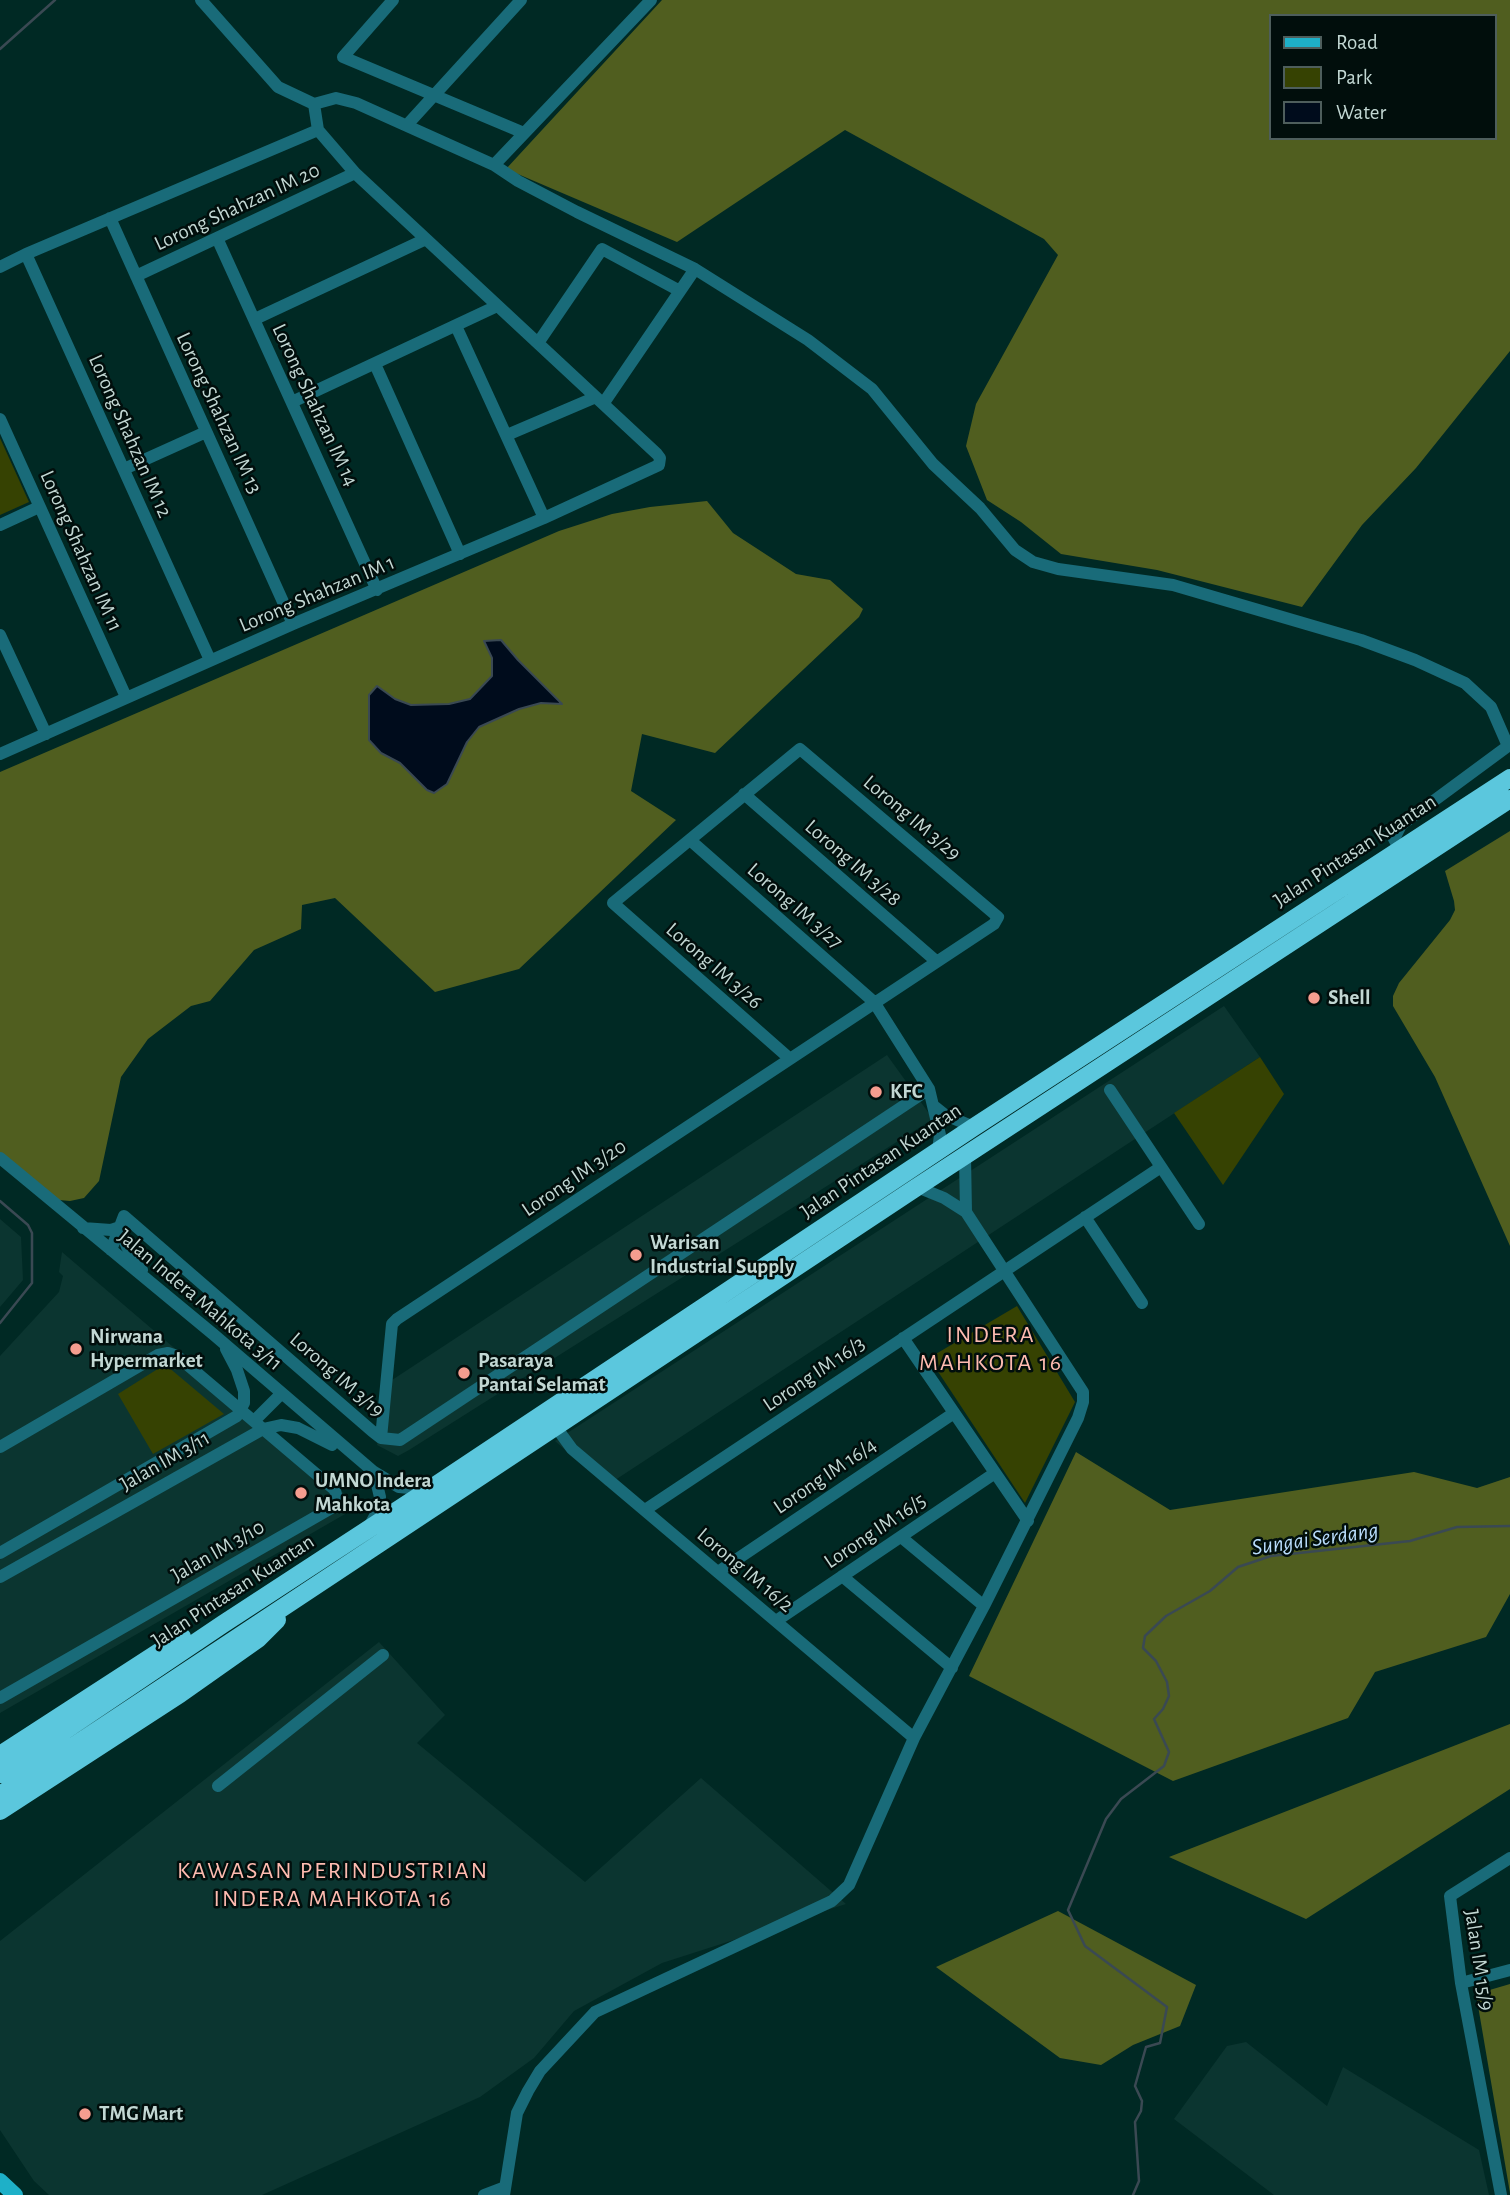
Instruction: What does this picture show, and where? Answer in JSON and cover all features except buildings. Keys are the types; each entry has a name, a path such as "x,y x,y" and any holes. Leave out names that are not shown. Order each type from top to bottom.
{"highway":[{"name":"Jalan Pintasan Kuantan","path":"0,1774 938,1150 1510,778"},
{"name":"Jalan Pintasan Kuantan","path":"0,1795 916,1187 1510,799"},
{"path":"0,1755 204,1623 267,1594"},
{"path":"0,1811 180,1694 258,1639 299,1597"}],"main road":[{"path":"0,2181 15,2195"}],"street":[{"path":"201,0 278,88 314,104 329,98 346,100 494,165 577,212 695,269 808,340 872,389 933,464 980,508 1015,550 1033,562 1058,569 1173,584 1313,625 1449,674 1479,694 1491,706 1509,745 1401,825 1394,839 1400,850"},
{"path":"393,0 343,57 524,133"},
{"path":"407,125 521,0"},
{"path":"494,165 651,0"},
{"path":"314,104 318,130 355,173 599,400"},
{"path":"0,267 318,130"},
{"name":"Lorong Shahzan IM 20","path":"136,276 355,173"},
{"name":"Lorong Shahzan IM 13","path":"110,218 293,624"},
{"name":"Lorong Shahzan IM 14","path":"217,238 377,590"},
{"path":"255,319 426,239"},
{"path":"538,344 602,249 680,290"},
{"name":"Lorong Shahzan IM 12","path":"26,254 210,660"},
{"path":"507,435 599,400 695,269"},
{"path":"292,402 497,306"},
{"path":"456,326 544,518"},
{"path":"375,364 460,554"},
{"name":"Lorong Shahzan IM 1","path":"0,754 210,660 544,518 659,465 660,458 599,400"},
{"name":"Lorong Shahzan IM 11","path":"0,419 126,697"},
{"path":"124,469 206,432"},
{"path":"0,525 39,507"},
{"path":"0,635 46,734"},
{"name":"Lorong IM 3/29","path":"744,794 800,749 998,917"},
{"path":"690,840 744,794"},
{"name":"Lorong IM 3/28","path":"744,794 936,961"},
{"name":"Lorong IM 3/26","path":"690,840 613,903 789,1058"},
{"name":"Lorong IM 3/27","path":"690,840 874,1002 929,1089 940,1135 938,1150"},
{"name":"Lorong IM 3/20","path":"381,1438 392,1324 397,1319 994,924 998,917"},
{"name":"Lorong IM 3/19","path":"122,1222 381,1438 400,1440 929,1089"},
{"path":"1110,1090 1199,1224"},
{"path":"935,1107 945,1115 974,1127"},
{"path":"965,1156 966,1212"},
{"name":"Jalan Indera Mahkota 3/11","path":"0,1158 213,1334 373,1472 400,1487 420,1489 436,1485"},
{"name":"Lorong IM 16/3","path":"645,1510 1161,1167"},
{"path":"484,2195 504,2191 517,2113 540,2071 582,2023 611,2002 832,1901 849,1885 914,1738 1028,1521 1077,1418 1083,1402 1083,1392 966,1212 944,1198 916,1187"},
{"path":"1085,1217 1142,1303"},
{"path":"83,1228 111,1230 122,1222"},
{"path":"111,1250 122,1222"},
{"path":"122,1222 127,1247 148,1280"},
{"path":"213,1334 226,1348 240,1377 244,1396 241,1410"},
{"path":"903,1338 1028,1521"},
{"name":"Jalan IM 3/10","path":"0,1447 158,1355 168,1353 177,1356 335,1490 337,1499 333,1507 0,1698"},
{"path":"258,1425 281,1394"},
{"name":"Jalan IM 3/11","path":"0,1553 231,1421 241,1410"},
{"name":"Lorong IM 16/4","path":"718,1572 954,1413"},
{"name":"Jalan IM 3/11","path":"0,1577 258,1425 298,1428 354,1457"},
{"name":"Lorong IM 16/2","path":"556,1427 572,1449 914,1738"},
{"path":"368,1530 378,1510 380,1497 373,1472"},
{"name":"Lorong IM 16/5","path":"776,1621 995,1474"},
{"path":"36,1532 47,1550"},
{"path":"901,1536 984,1606"},
{"path":"842,1576 952,1668"},
{"path":"218,1786 383,1655"},
{"name":"Jalan IM 15/9","path":"1501,2195 1461,1983 1450,1896 1510,1858"},
{"path":"1461,1983 1510,1970"}],"shaded area":[{"path":"1224,1006 1260,1057 606,1486 555,1441"},
{"path":"887,1055 933,1119 409,1450 398,1456 377,1445 389,1382"},
{"path":"0,1219 21,1237 23,1280 0,1307"},
{"path":"62,1252 359,1506 0,1713 0,1356 59,1292 63,1276 59,1272"},
{"path":"379,1642 445,1715 417,1743 585,1882 701,1778 846,1904 662,1963 574,2011 534,2058 480,2097 262,2195 49,2195 34,2181 0,2130 0,1941"},
{"path":"1246,2042 1327,2106 1343,2067 1479,2150 1489,2195 1274,2195 1174,2119 1227,2046"}],"green space":[{"path":"662,0 1510,0 1510,351 1416,468 1362,525 1302,607 1157,570 1061,554 1021,522 987,500 966,446 976,404 1058,255 1044,239 845,130 677,242 506,169"},
{"path":"0,438 29,502 0,515"},
{"path":"707,501 733,533 796,574 830,580 863,609 859,617 715,753 642,734 631,791 676,820 519,969 435,992 335,898 302,905 301,929 254,950 210,1001 191,1006 148,1039 121,1077 99,1181 84,1198 70,1201 48,1199 0,1158 0,772 559,531 612,514","holes":["501,640 561,703 541,703 519,709 479,727 467,742 447,784 427,790 400,763 381,753 369,740 369,721 377,686 395,699 411,705 449,704 470,699 492,676 492,658"]},
{"path":"1510,831 1510,1246 1435,1077 1393,1006 1393,996 1399,983 1450,920 1455,910 1445,871"},
{"path":"1260,1057 1284,1094 1223,1185 1174,1113"},
{"path":"1017,1306 1075,1402 1025,1503 929,1358"},
{"path":"164,1365 224,1414 153,1454 118,1394"},
{"path":"1076,1452 1170,1510 1414,1472 1477,1488 1510,1477 1510,1594 1486,1637 1375,1672 1348,1718 1173,1781 969,1676"},
{"path":"1510,1724 1510,1789 1306,1919 1169,1857"},
{"path":"1058,1911 1196,1985 1180,2026 1133,2045 1101,2065 1060,2058 936,1967"},
{"path":"1510,1984 1510,2193 1476,1994"}],"water":[{"path":"501,640 562,704 541,703 519,709 479,727 467,742 447,784 434,793 427,790 400,763 381,753 369,740 369,695 377,686 395,699 411,705 449,704 470,699 492,676 492,658 484,641"}],"waterway":[{"path":"0,49 55,0"},
{"path":"0,1201 28,1225 32,1233 32,1283 0,1323"},
{"name":"Sungai Serdang","path":"1133,2195 1139,2181 1135,2122 1141,2111 1142,2101 1135,2086 1146,2047 1160,2043 1167,2007 1085,1946 1068,1910 1106,1819 1121,1799 1164,1766 1169,1752 1154,1719 1169,1696 1167,1682 1156,1661 1143,1648 1145,1636 1166,1616 1210,1591 1238,1567 1271,1556 1410,1541 1457,1527 1510,1526"}],"place":[{"name":"Shell","path":"1314,998"},
{"name":"KFC","path":"876,1092"},
{"name":"Warisan Industrial Supply","path":"636,1255"},
{"name":"Nirwana Hypermarket","path":"76,1349"},
{"name":"Pasaraya Pantai Selamat","path":"464,1373"},
{"name":"UMNO Indera Mahkota","path":"301,1493"},
{"name":"TMG Mart","path":"85,2114"}],"district":[{"name":"INDERA MAHKOTA 16","path":"991,1349"},
{"name":"KAWASAN PERINDUSTRIAN INDERA MAHKOTA 16","path":"333,1885"}]}
